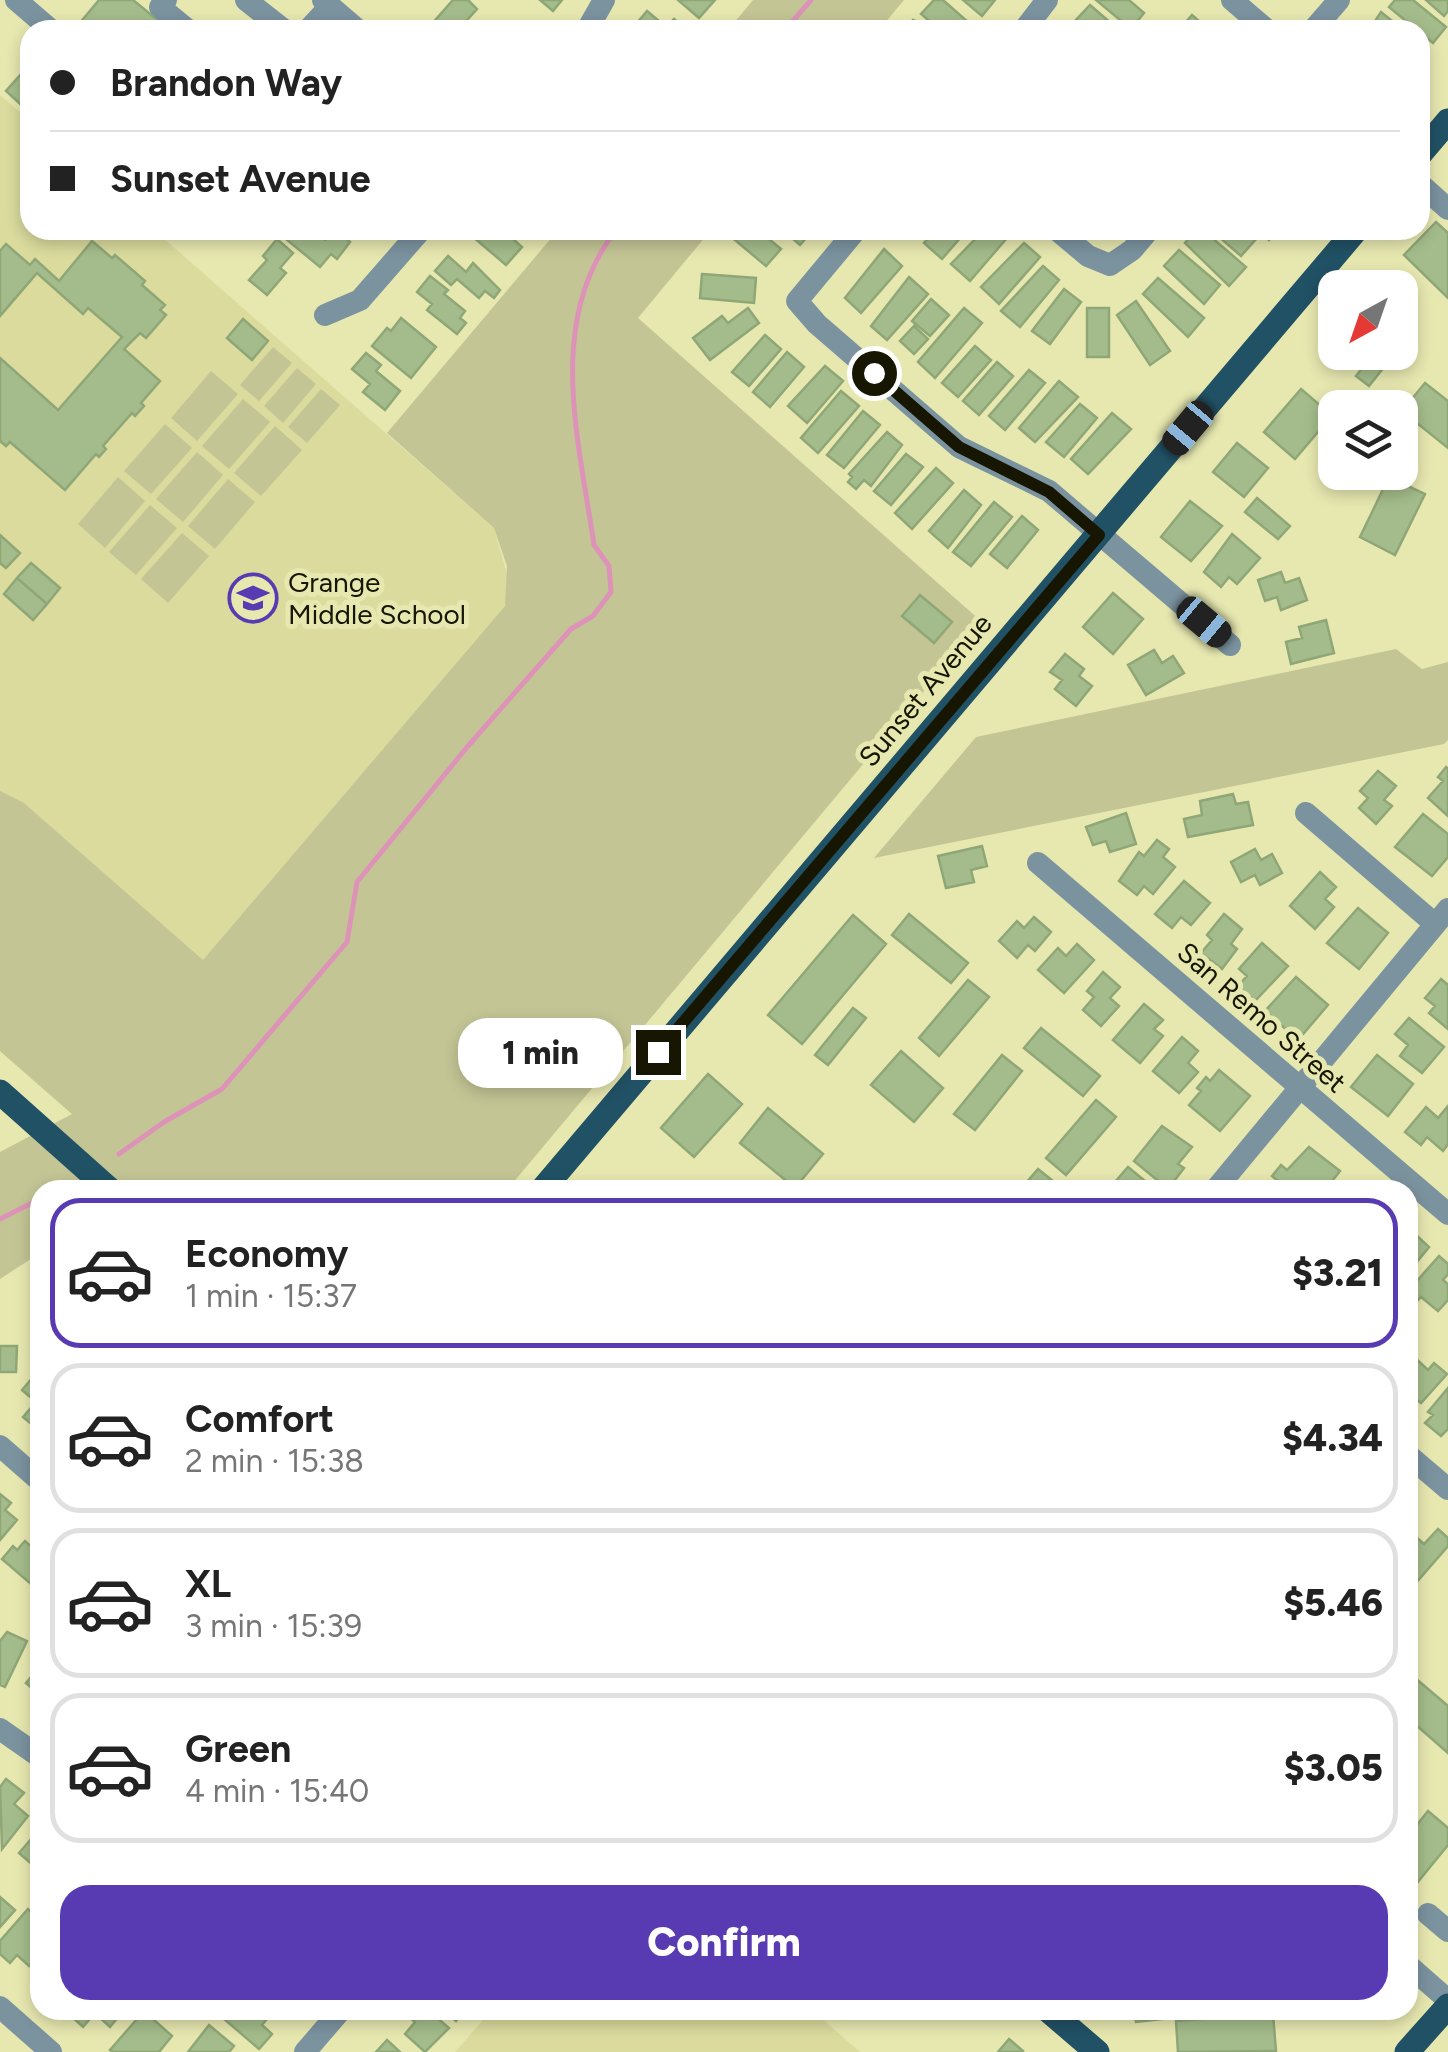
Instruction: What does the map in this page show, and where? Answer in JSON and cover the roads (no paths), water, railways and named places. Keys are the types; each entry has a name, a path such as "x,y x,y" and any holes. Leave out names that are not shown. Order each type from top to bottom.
{"main road":[{"path":"1430,142 1448,121"},
{"name":"Sunset Avenue","path":"551,1180 1348,240"},
{"path":"0,1092 99,1180"},
{"path":"1408,2052 1448,2003"},
{"path":"1060,2020 1097,2052"}],"street":[{"path":"166,0 160,7 176,20"},
{"path":"246,0 271,20"},
{"path":"1032,20 1048,0"},
{"path":"1232,0 1255,20"},
{"path":"1322,20 1339,0"},
{"path":"326,3 346,20"},
{"path":"325,316 360,300 412,240"},
{"path":"848,240 797,301 817,324 959,447 1049,492 1230,644"},
{"path":"1069,240 1088,256 1110,265 1141,240"},
{"path":"1224,1180 1442,916 1306,813"},
{"name":"San Remo Street","path":"1038,864 1408,1180"},
{"name":"San Remo Street","path":"1418,1189 1448,1214"},
{"path":"0,1446 30,1472"},
{"path":"1418,1463 1448,1489"},
{"path":"0,1729 30,1750"},
{"path":"1428,1914 1448,1931"},
{"path":"1418,1974 1448,2003"},
{"path":"0,2008 37,2047"},
{"path":"306,2052 330,2020"}],"waterway":[{"path":"794,20 811,0"},
{"path":"119,1154 164,1122 222,1089 347,942 357,882 468,746 571,629 593,616 611,592 609,566 594,545 573,383 580,303 594,265 610,240"},
{"path":"0,1219 30,1204"}],"place":[{"name":"Grange Middle School","path":"253,598"}]}
